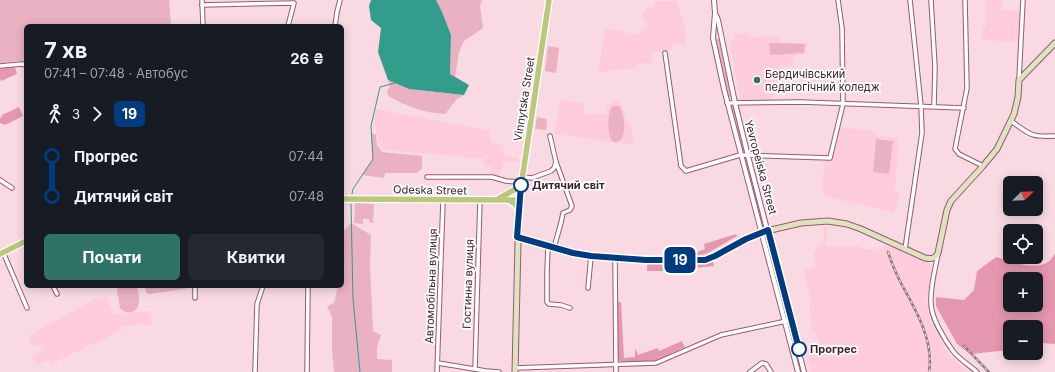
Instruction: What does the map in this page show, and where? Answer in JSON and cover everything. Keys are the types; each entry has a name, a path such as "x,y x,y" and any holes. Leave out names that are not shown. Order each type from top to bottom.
{"main road":[{"name":"Vinnytska Street","path":"519,198 549,0"},
{"path":"517,237 573,253 591,256 646,260 705,260 746,239 768,230 828,220 861,228 925,258 933,258 938,253 947,210 951,200 983,166 996,148 1011,121 1018,97 1019,80 1055,43"},
{"path":"510,197 521,179"},
{"path":"510,197 519,198 515,370"},
{"path":"510,197 518,209"},
{"name":"Odeska Street","path":"344,199 442,201 496,200 510,197"},
{"path":"1,253 24,242"}],"street":[{"path":"202,0 203,24"},
{"path":"334,24 340,0"},
{"name":"Yevropeiska Street","path":"714,0 715,13 713,38 727,103 798,372"},
{"path":"665,53 681,166 683,170 686,171 740,155 830,158 843,104 842,19 838,0"},
{"path":"905,249 922,133 921,106 910,0"},
{"path":"931,0 934,106"},
{"path":"965,0 967,88 955,149 959,154 983,166"},
{"path":"1019,80 1023,0"},
{"path":"202,5 294,2 288,24"},
{"name":"Yevropeiska Street","path":"715,13 718,20 735,103 748,156 804,372"},
{"path":"0,66 24,64"},
{"path":"727,103 801,102 964,108"},
{"path":"1011,121 1030,135 1040,137 1055,136"},
{"path":"550,136 556,162 572,206 570,210 563,213 560,229 551,247 546,272 547,302 570,308"},
{"path":"427,177 492,177 506,181 532,178 551,171 556,162"},
{"path":"0,180 12,188"},
{"name":"Гостинна вулиця","path":"475,369 480,200"},
{"name":"Автомобільна вулиця","path":"437,372 442,201"},
{"path":"1,253 27,308"},
{"path":"938,253 931,304 936,320 954,352 977,372"},
{"path":"588,288 591,256"},
{"path":"615,258 616,372"},
{"path":"925,258 933,262 935,270"},
{"path":"54,288 57,294"},
{"path":"195,288 195,298"},
{"path":"255,372 257,304 262,288"},
{"path":"307,372 308,288"},
{"path":"515,370 656,363 721,335 791,320"},
{"path":"438,363 486,372 500,372"},
{"path":"750,372 762,363 766,364 771,372"},
{"path":"566,372 567,367"}],"shaded area":[{"path":"0,0 169,0 171,24 24,24 24,62 0,63"},
{"path":"371,0 436,0 451,35 450,74 469,85 464,95 409,89 388,80 378,52 381,28 371,20 369,6"},
{"path":"436,0 482,0 480,6 483,28 464,41 459,52 455,77 450,74 451,35"},
{"path":"985,0 1002,0 1002,10 1020,11 1019,42 982,40 982,26 985,26"},
{"path":"654,1 677,1 686,32 685,45 672,44 670,51 654,52 652,63 637,64 635,69 620,69 598,73 605,30 614,29 626,32 626,35 635,34 642,31 648,24 643,20 645,19 642,16 647,7 653,8"},
{"path":"734,34 749,34 750,37 780,36 781,42 808,43 806,54 796,55 791,68 782,66 782,73 777,74 778,85 774,87 772,101 741,102 729,40 735,39"},
{"path":"715,39 719,39 731,97 727,97"},
{"path":"769,43 805,44 804,53 770,55"},
{"path":"548,46 559,48 556,73 545,71"},
{"path":"15,67 17,74 1,81 0,69"},
{"path":"388,80 409,89 464,95 457,99 445,114 422,111 388,96 387,91 390,86"},
{"path":"619,99 632,132 634,140 633,143 625,144 555,134 560,100 584,103 584,115 606,114 606,106"},
{"path":"733,104 745,151 741,153 729,105"},
{"path":"613,106 619,106 624,122 623,135 617,142 612,141 609,134 609,118"},
{"path":"19,107 23,116 5,125 0,123 0,118 2,115"},
{"path":"376,109 490,130 491,142 503,144 504,155 519,158 519,162 504,161 499,176 491,176 491,167 485,166 484,159 384,150 378,145 378,137 374,119"},
{"path":"537,117 547,119 546,130 535,129"},
{"path":"839,127 870,131 880,136 899,138 895,191 900,193 894,213 824,196 825,190 822,190 825,161 832,159"},
{"path":"371,132 376,135 377,145 382,152 422,156 422,168 417,173 385,173 384,178 362,175 373,159"},
{"path":"876,139 893,141 889,174 873,172"},
{"path":"747,158 766,227 762,229 743,159"},
{"path":"355,203 374,204 373,223 369,222 369,219 363,219 363,224 354,223"},
{"path":"351,223 371,235 370,266 373,331 381,335 377,347 377,359 392,360 392,372 334,372 332,317 327,306 334,303 338,288 344,288 344,231"},
{"path":"824,227 827,227 826,246 860,246 862,249 878,249 889,245 930,264 931,274 927,301 930,320 948,355 969,372 811,372 808,356 820,353 816,334 812,332 811,329 810,296 804,271 815,266 813,251 816,251 817,245 823,245"},
{"path":"736,234 737,236 708,253 697,256 695,253 705,249 704,244"},
{"path":"767,234 788,315 785,316 764,235"},
{"path":"1055,253 1055,344 1043,343 1043,320 1003,320 1003,351 970,354 957,344 936,306 936,297 964,300 974,290 977,271 996,257 1003,259 1003,264 1037,266 1050,260"},
{"path":"712,259 714,266 685,269 685,264 701,263"},
{"path":"647,262 680,263 680,271 647,271"},
{"path":"118,288 137,288 139,300 137,308 134,311 125,312 120,308"},
{"path":"145,288 186,288 149,294 146,292"},
{"path":"106,297 114,314 151,311 152,325 141,324 121,327 122,330 52,364 49,360 37,365 32,357 39,353 42,347 39,345 33,347 28,336 95,299"},
{"path":"618,302 621,302 624,358 635,357 635,348 638,355 658,348 659,351 682,341 685,347 654,361 622,362 618,360"}],"waterway":[{"path":"352,194 353,189 373,159 371,126 380,87 395,83"},
{"path":"351,204 353,299 360,372"}],"railway":[{"path":"888,252 901,283 919,317 927,339 930,361 929,372"},
{"path":"964,346 989,372"}],"bus line":[{"name":"19","path":"521,185 517,237 573,253 591,256 646,260 705,260 746,239 768,230 799,349"}],"place":[{"name":"Бердичівський педагогічний коледж","path":"757,80"},
{"name":"Дитячий світ","path":"521,185"},
{"name":"Прогрес","path":"799,349"}]}
